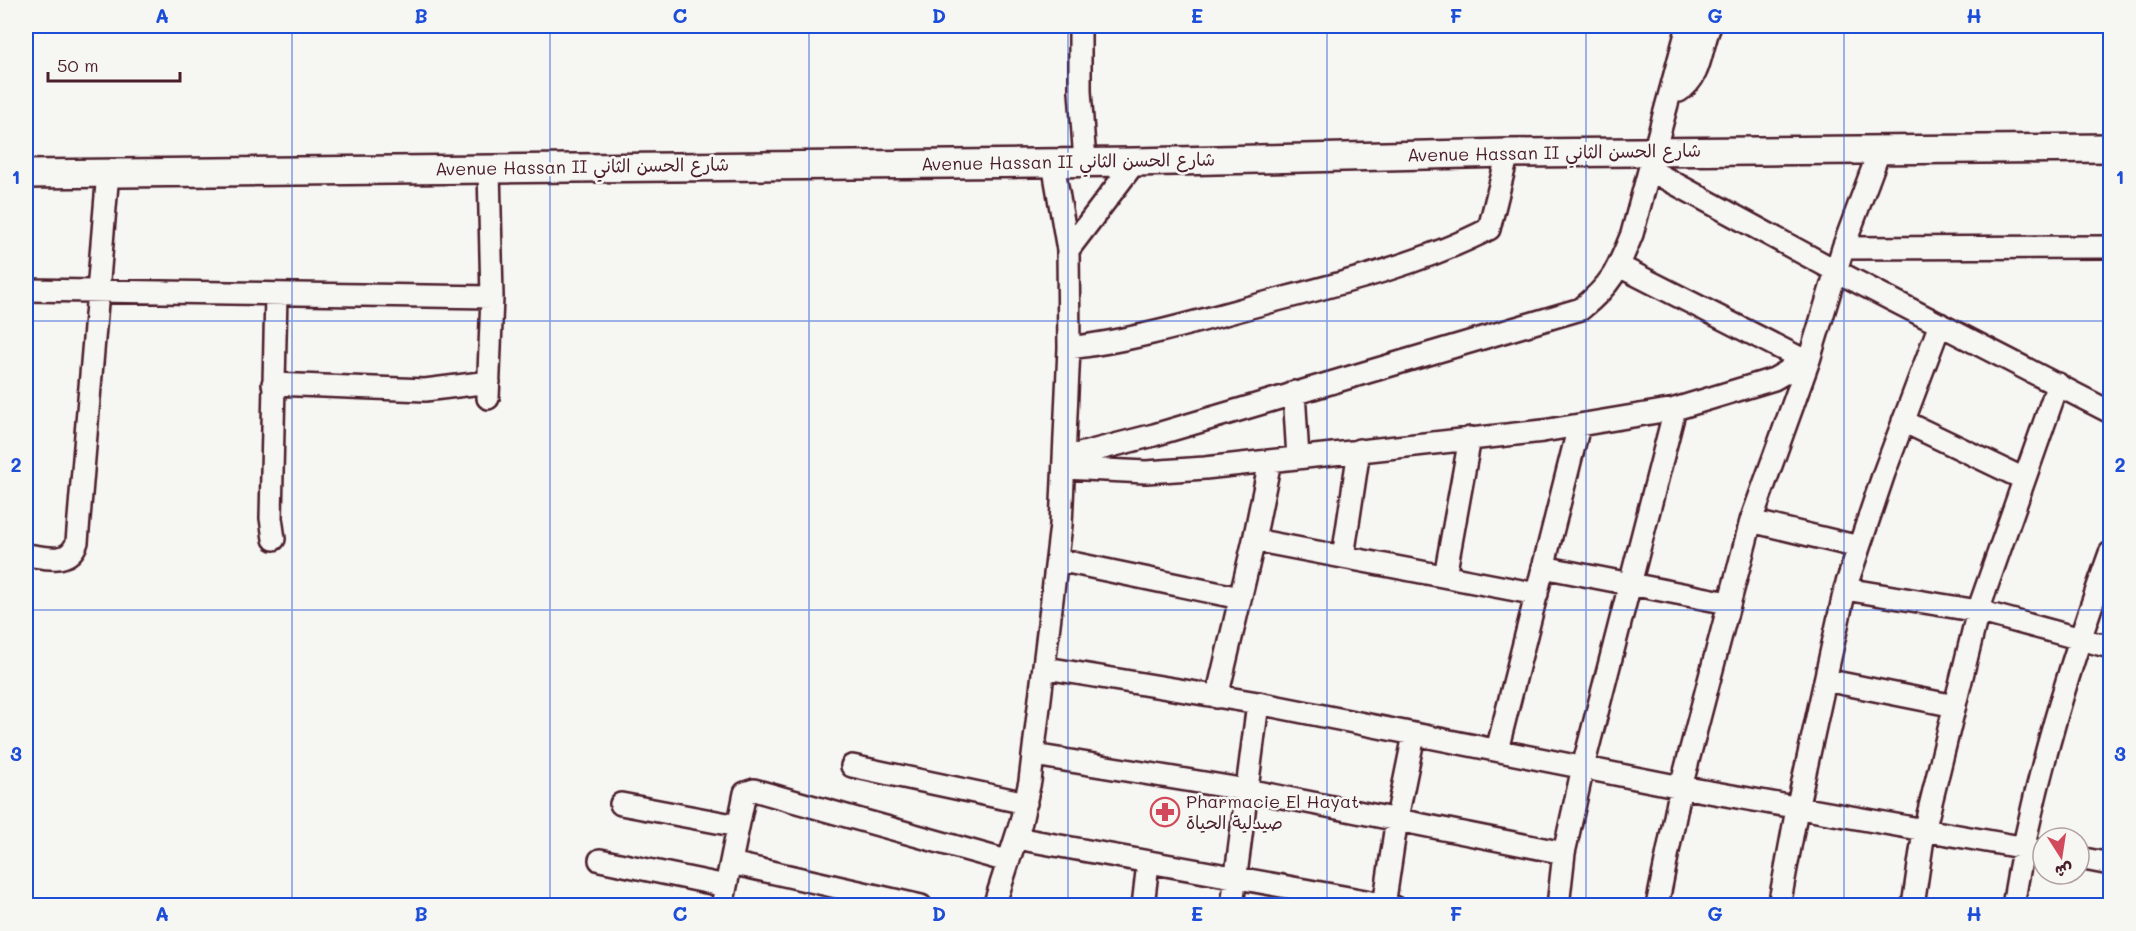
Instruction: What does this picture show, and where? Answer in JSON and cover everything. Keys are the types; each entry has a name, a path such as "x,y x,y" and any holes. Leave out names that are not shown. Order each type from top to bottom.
{"main road":[{"name":"Avenue Hassan II شارع الحسن الثاني","path":"26,174 1135,162 1508,153 1653,161 1880,149 2110,148"}],"street":[{"path":"1080,26 1084,162"},
{"path":"1660,123 1656,119 1654,108 1677,26"},
{"path":"1064,463 1294,392 1549,321 1581,309 1604,291 1619,266 1653,161 1660,123 1688,26"},
{"path":"1653,161 1670,129 1697,26"},
{"path":"1679,91 1687,86 1695,74 1710,26"},
{"path":"1658,906 1681,787 1751,521 1804,359 1880,149"},
{"path":"1069,348 1120,342 1178,327 1322,288 1460,244 1489,229 1508,153"},
{"path":"1653,161 1836,271 2110,411"},
{"path":"1068,250 1135,162"},
{"path":"994,906 1026,803 1046,668 1058,560 1069,348 1068,250 1053,163"},
{"path":"273,384 488,390 492,297 489,169"},
{"path":"26,555 61,559 74,550 77,542 108,172"},
{"path":"1843,248 2110,247"},
{"path":"1619,266 1804,359"},
{"path":"26,290 492,297"},
{"path":"274,539 271,519 276,294"},
{"path":"1779,906 1797,809 1845,589 1903,420 1940,324"},
{"path":"1064,463 1146,472 1270,461 1579,426 1675,409 1774,379 1804,359"},
{"path":"1912,906 1924,831 1978,611 2058,384"},
{"path":"1294,392 1298,458"},
{"path":"1558,906 1564,852 1583,767 1675,409"},
{"path":"1903,420 2024,479"},
{"path":"1497,750 1579,426"},
{"path":"1445,576 1470,438"},
{"path":"1343,557 1359,450"},
{"path":"1217,697 1270,461"},
{"path":"1751,521 1859,547"},
{"path":"1254,540 1537,594"},
{"path":"2013,906 2022,848 2080,637 2110,553"},
{"path":"1058,560 1240,598"},
{"path":"1543,567 1728,603"},
{"path":"1845,589 1978,611 2110,647"},
{"path":"1046,668 1258,704 1797,809 2031,849"},
{"path":"1825,680 1955,706"},
{"path":"1232,906 1258,704"},
{"path":"1016,838 1148,863 1236,875 1387,905 1397,818 1414,735"},
{"path":"1034,755 1247,790 1564,852"},
{"path":"852,766 1026,803"},
{"path":"600,860 724,896 745,793 754,790 1007,861"},
{"path":"621,804 738,826"},
{"path":"2091,860 2110,864"},
{"path":"730,863 921,906"},
{"path":"1143,906 1148,863"}],"place":[{"name":"Pharmacie El Hayat صيدلية الحياة","path":"1165,812"}]}
